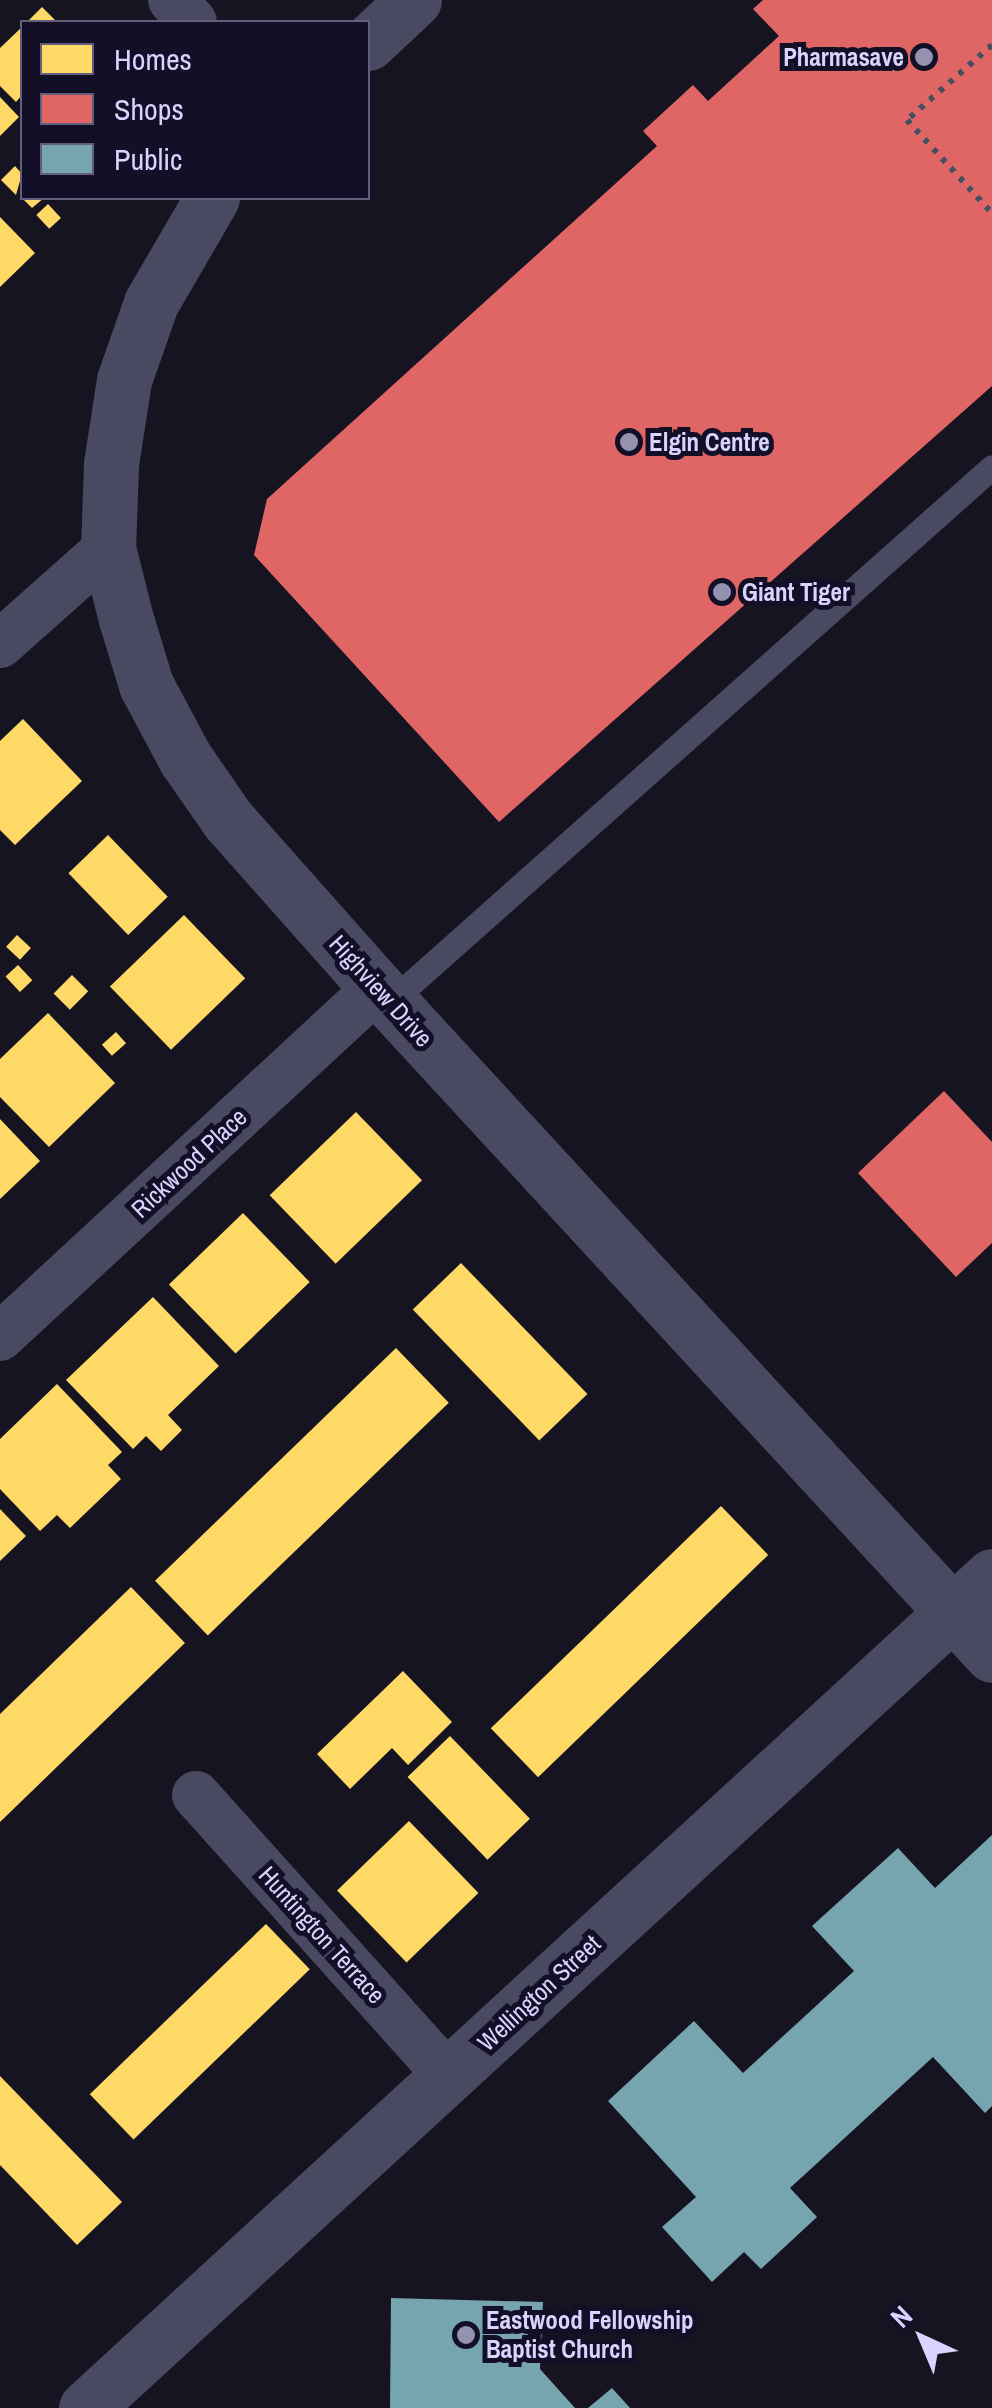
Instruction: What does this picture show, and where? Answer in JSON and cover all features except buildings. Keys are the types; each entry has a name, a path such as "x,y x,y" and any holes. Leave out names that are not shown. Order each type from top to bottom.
{"street":[{"path":"172,0 191,20"},
{"path":"370,41 414,0"},
{"name":"Highview Drive","path":"211,200 152,303 124,380 108,548 146,685 185,758 228,820 384,995 992,1656"},
{"path":"0,644 108,548"},
{"name":"Rickwood Place","path":"0,1337 384,995"},
{"name":"Wellington Street","path":"86,2408 992,1576"},
{"name":"Huntington Terrace","path":"196,1795 448,2076"}],"lane":[{"path":"384,995 987,482"}],"path":[{"path":"992,45 908,120 992,214"}],"place":[{"name":"Pharmasave","path":"924,57"},
{"name":"Elgin Centre","path":"629,442"},
{"name":"Giant Tiger","path":"722,592"},
{"name":"Eastwood Fellowship Baptist Church","path":"466,2335"}]}
